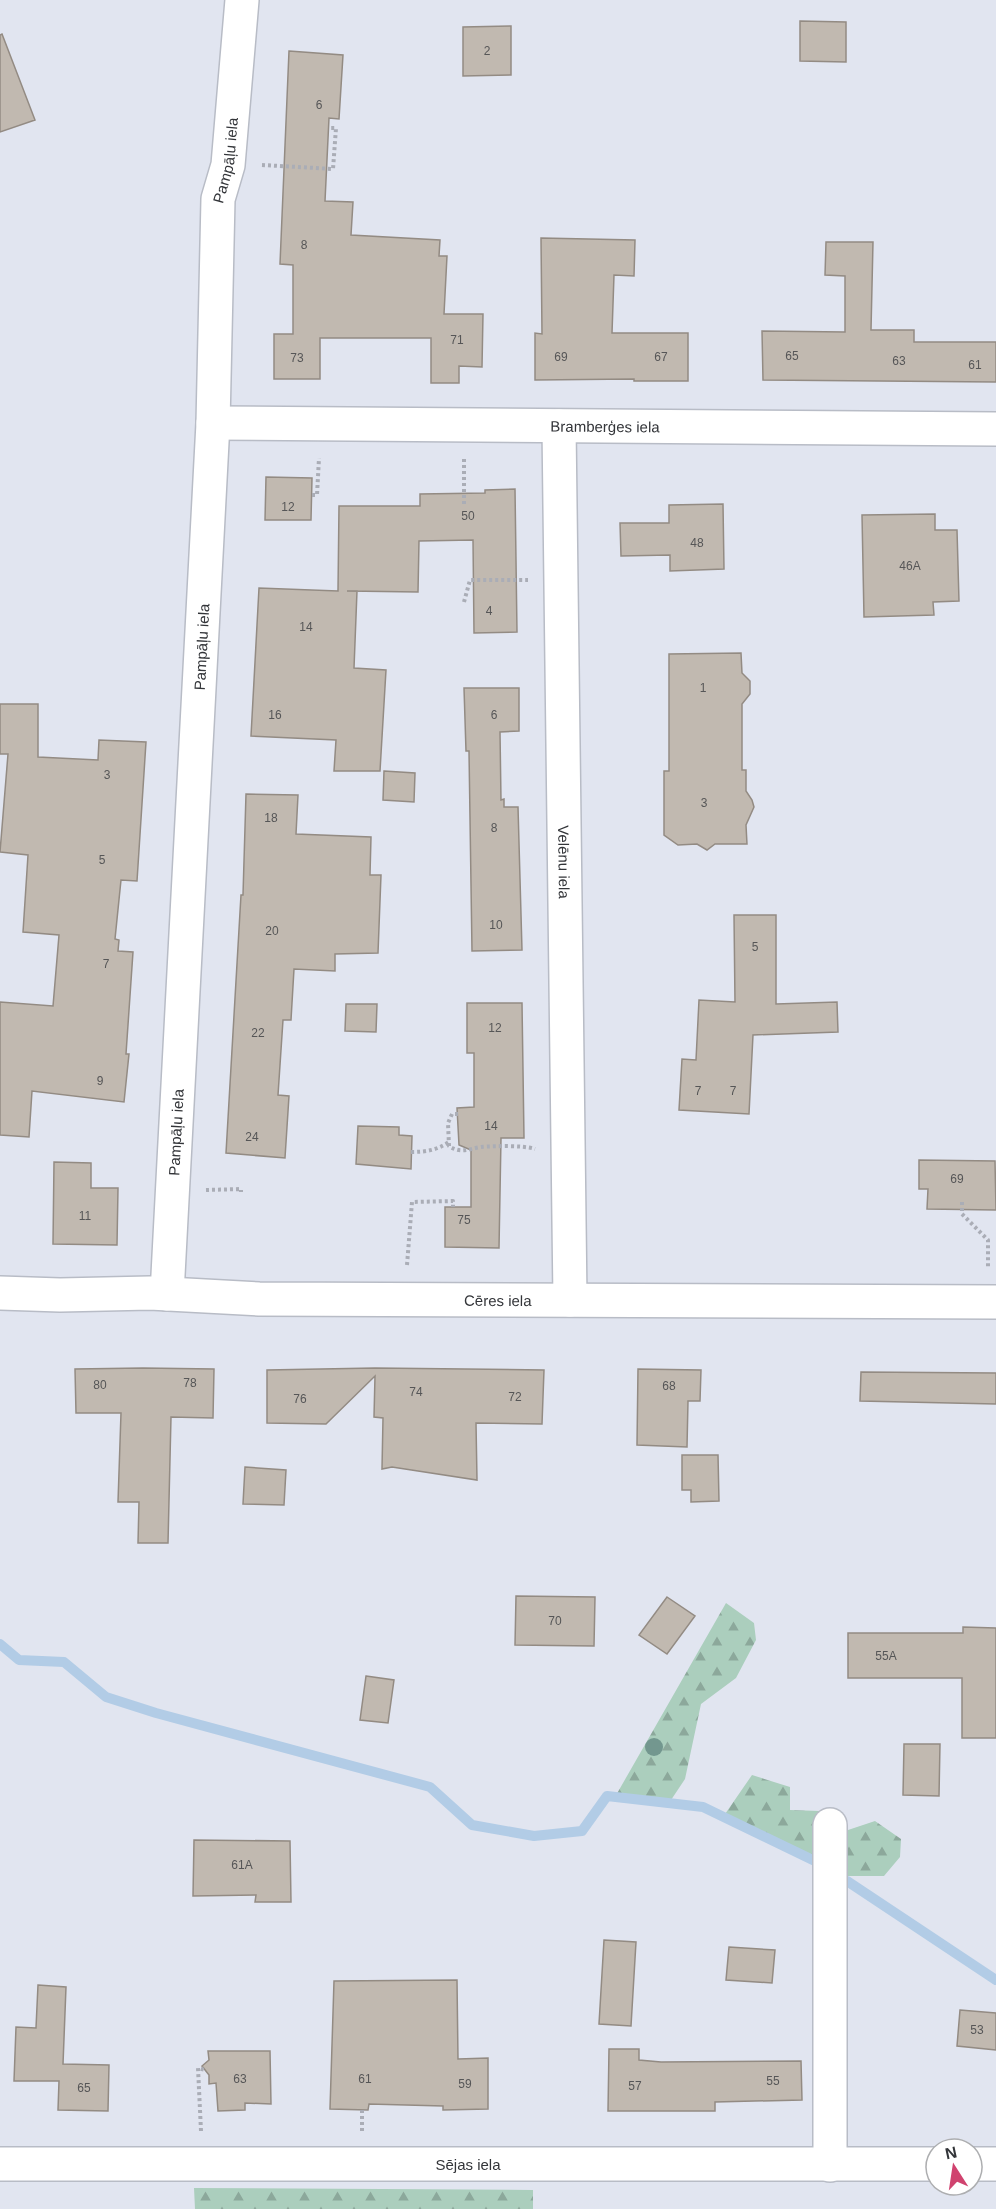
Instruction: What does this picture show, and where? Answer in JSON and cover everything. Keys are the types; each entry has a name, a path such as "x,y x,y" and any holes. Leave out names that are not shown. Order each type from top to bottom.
{"street":[{"name":"Pampāļu iela","path":"167,1294 213,423 219,199 228,165 242,0"},
{"name":"Bramberģes iela","path":"213,423 996,429"},
{"name":"Velēnu iela","path":"559,426 570,1300"},
{"name":"Cēres iela","path":"0,1293 167,1294 258,1299 992,1302"},
{"path":"830,1825 830,2165"},
{"name":"Sējas iela","path":"0,2164 924,2164"}],"path":[{"path":"228,165 333,169 336,128 329,128"},
{"path":"312,495 317,495 320,424"},
{"path":"464,426 464,504"},
{"path":"464,602 470,580 561,582"},
{"path":"458,1114 452,1114 448,1123 449,1146 455,1150 465,1152 481,1147 533,1148 550,1160 568,1159"},
{"path":"411,1152 439,1148 449,1142"},
{"path":"408,1299 407,1264 412,1202 453,1201 453,1207"},
{"path":"962,1202 962,1215 988,1240 992,1302"},
{"path":"204,2164 198,2068 205,2070"}],"green space":[{"path":"726,1603 754,1623 756,1640 736,1678 701,1704 685,1779 669,1803 615,1797"},
{"path":"752,1775 790,1787 790,1810 820,1811 819,1863 723,1817"},
{"path":"875,1821 901,1839 900,1857 884,1876 845,1876 845,1831"},
{"path":"194,2188 533,2190 533,2209 195,2209"}],"building":[{"path":"800,21 846,22 846,62 800,61"},
{"path":"511,26 511,75 463,76 463,27"},
{"path":"2,34 35,120 0,132 0,35"},
{"path":"289,51 343,55 339,119 329,118 325,201 353,202 351,235 440,240 439,256 447,256 444,314 483,314 482,367 459,366 459,383 431,383 431,338 320,338 320,379 274,379 274,334 293,334 293,265 280,264"},
{"path":"541,238 635,240 634,276 614,275 612,333 688,333 688,381 535,380 535,333 542,334"},
{"path":"826,242 873,242 871,330 914,330 914,342 996,342 996,382 763,380 762,331 845,332 845,276 825,275"},
{"path":"266,477 312,478 311,520 265,520"},
{"path":"515,489 517,632 474,633 473,540 419,541 418,592 357,591 354,668 386,670 380,771 334,771 336,740 251,736 259,588 338,591 339,506 420,506 420,494 485,493 485,490"},
{"path":"723,504 724,569 670,571 670,555 621,556 620,523 669,523 669,505"},
{"path":"935,514 935,530 957,530 959,601 933,602 934,615 864,617 862,515"},
{"path":"741,653 742,673 750,681 750,694 742,704 742,770 746,770 746,791 754,807 746,825 747,844 715,844 707,850 697,844 678,845 664,835 664,771 669,771 669,654"},
{"path":"464,688 519,688 519,731 500,732 501,800 504,799 504,807 518,807 522,950 472,951 469,751 466,751"},
{"path":"0,704 38,704 38,757 98,760 99,740 146,742 137,881 121,880 115,939 119,940 118,951 133,952 126,1054 129,1054 124,1102 32,1091 29,1137 0,1135 0,1002 53,1006 59,935 23,932 28,855 0,852 8,754 0,754"},
{"path":"384,771 415,773 414,802 383,800"},
{"path":"246,794 298,795 296,834 371,837 370,875 381,875 378,953 335,954 335,971 294,969 291,1020 283,1020 278,1095 289,1096 285,1158 226,1153 241,895 243,895"},
{"path":"734,915 776,915 776,1004 837,1002 838,1032 753,1035 749,1114 679,1110 682,1059 696,1060 699,1000 735,1002"},
{"path":"467,1003 522,1003 524,1138 501,1138 499,1248 445,1247 445,1207 471,1207 471,1150 459,1145 457,1108 474,1107 474,1053 467,1053"},
{"path":"346,1004 377,1004 376,1032 345,1031"},
{"path":"358,1126 399,1127 399,1135 412,1136 411,1169 356,1164"},
{"path":"919,1160 995,1161 996,1210 927,1209 928,1189 919,1189"},
{"path":"54,1162 91,1163 91,1188 118,1188 117,1245 53,1244"},
{"path":"375,1368 544,1370 542,1424 476,1423 477,1480 392,1467 382,1469 383,1418 374,1417 375,1376 326,1424 267,1423 267,1370"},
{"path":"75,1369 214,1369 213,1418 171,1417 168,1543 138,1543 139,1502 118,1502 121,1413 76,1413"},
{"path":"638,1369 701,1370 700,1401 688,1401 687,1447 637,1445"},
{"path":"861,1372 996,1373 996,1404 860,1401"},
{"path":"682,1455 718,1455 719,1501 691,1502 691,1490 682,1490"},
{"path":"245,1467 286,1470 284,1505 243,1504"},
{"path":"516,1596 595,1597 594,1646 515,1645"},
{"path":"667,1597 695,1616 667,1654 639,1635"},
{"path":"963,1627 996,1628 996,1738 962,1738 962,1678 848,1678 848,1633 963,1633"},
{"path":"366,1676 394,1680 388,1723 360,1720"},
{"path":"904,1744 940,1744 939,1796 903,1795"},
{"path":"194,1840 290,1841 291,1902 255,1902 256,1895 193,1896"},
{"path":"604,1940 636,1942 631,2026 599,2024"},
{"path":"729,1947 775,1950 772,1983 726,1980"},
{"path":"457,1980 458,2059 488,2058 488,2109 443,2110 443,2106 369,2104 368,2110 330,2109 334,1981"},
{"path":"38,1985 66,1987 63,2064 109,2065 108,2111 58,2110 59,2081 14,2081 16,2027 36,2028"},
{"path":"960,2010 996,2013 996,2050 957,2046"},
{"path":"609,2049 639,2049 639,2060 661,2062 801,2061 802,2100 715,2102 715,2111 608,2111"},
{"path":"208,2051 270,2051 271,2104 245,2103 245,2110 218,2111 216,2083 209,2084 209,2075 202,2066 209,2060"}],"waterway":[{"path":"0,1644 19,1660 64,1662 106,1697 156,1713 430,1787 472,1825 534,1836 582,1831 607,1796 703,1807 819,1863"},
{"path":"847,1881 996,1980"}]}
